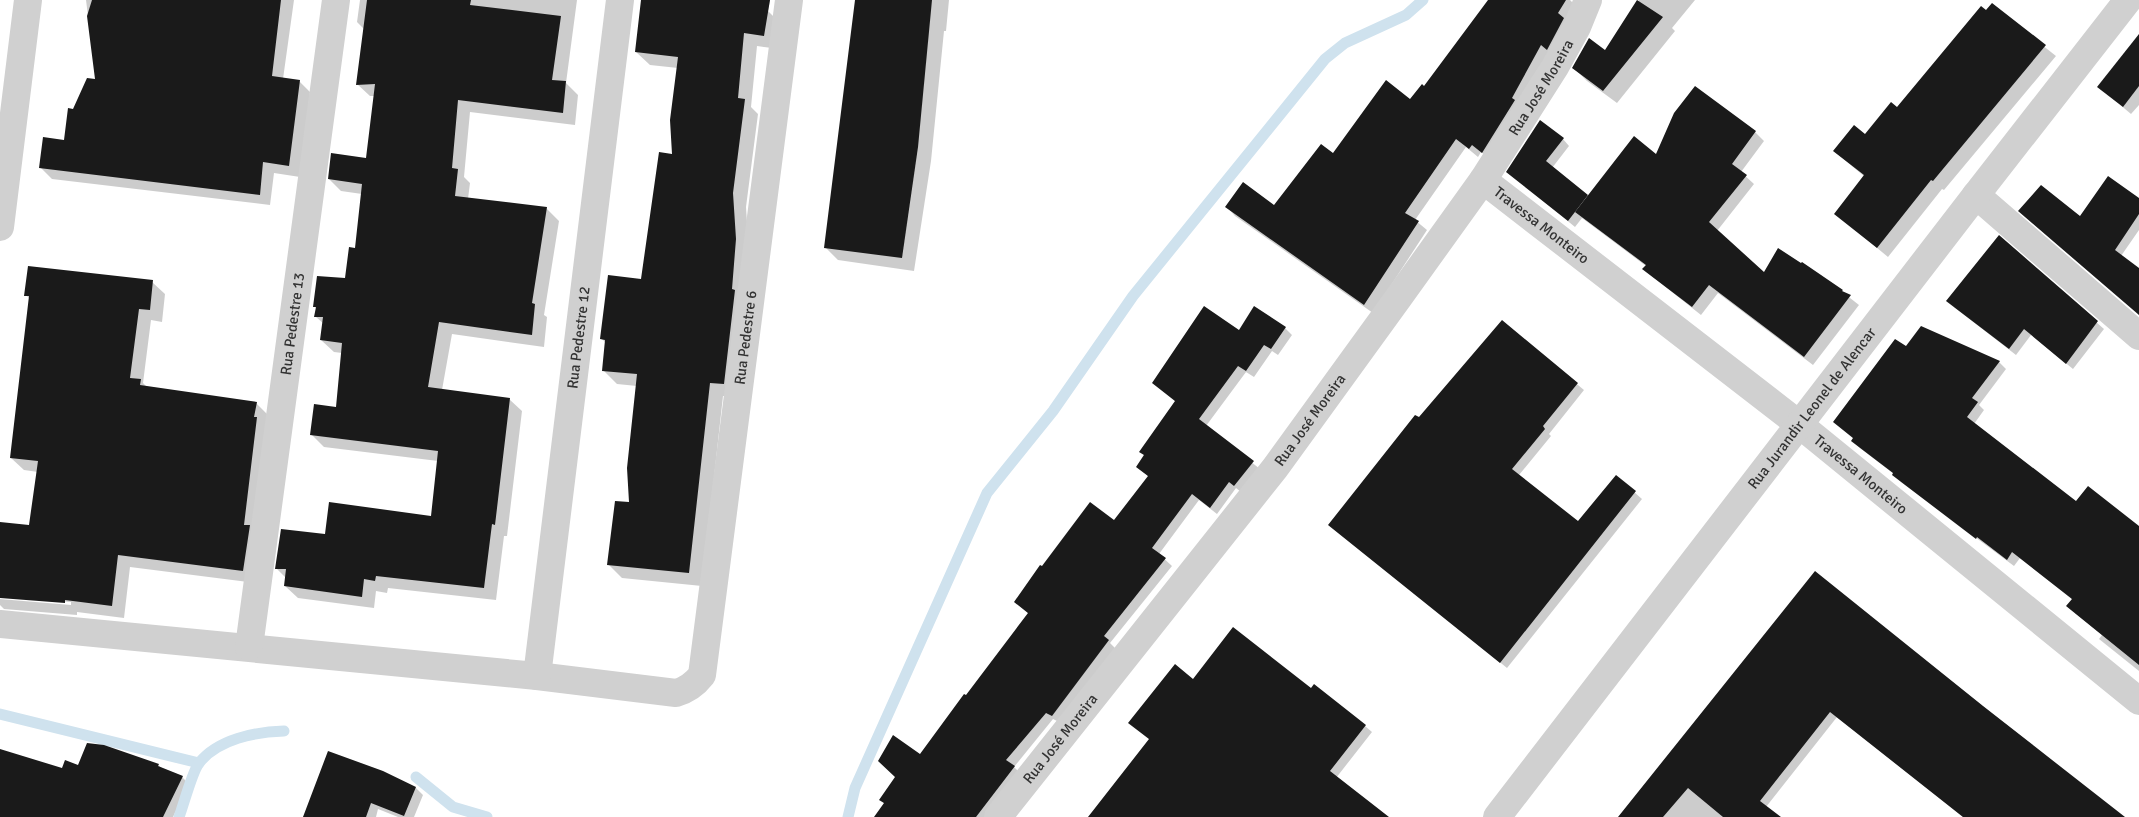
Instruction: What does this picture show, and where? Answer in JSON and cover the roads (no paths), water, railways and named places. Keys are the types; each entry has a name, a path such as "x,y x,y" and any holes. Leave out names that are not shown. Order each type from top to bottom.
{"street":[{"path":"0,227 28,0"},
{"name":"Rua Pedestre 13","path":"249,647 336,0"},
{"name":"Rua Pedestre 12","path":"537,676 620,0"},
{"name":"Rua Pedestre 6","path":"537,676 676,693 697,682 702,675 788,0"},
{"name":"Rua José Moreira","path":"998,817 1275,468 1483,180 1554,67 1577,27 1588,0"},
{"name":"Rua Jurandir Leonel de Alencar","path":"1497,817 1976,194 2128,0"},
{"name":"Travessa Monteiro","path":"1483,180 1800,425 2139,700"},
{"path":"1976,194 2139,336"},
{"path":"0,624 537,676"}],"waterway":[{"path":"848,817 855,788 987,493 1053,411 1133,296 1325,59 1345,43 1406,15 1423,0"},
{"path":"0,714 199,763"},
{"path":"179,817 194,773 199,763 207,755 216,748 238,738 284,731"},
{"path":"416,777 453,807 487,817"}]}
